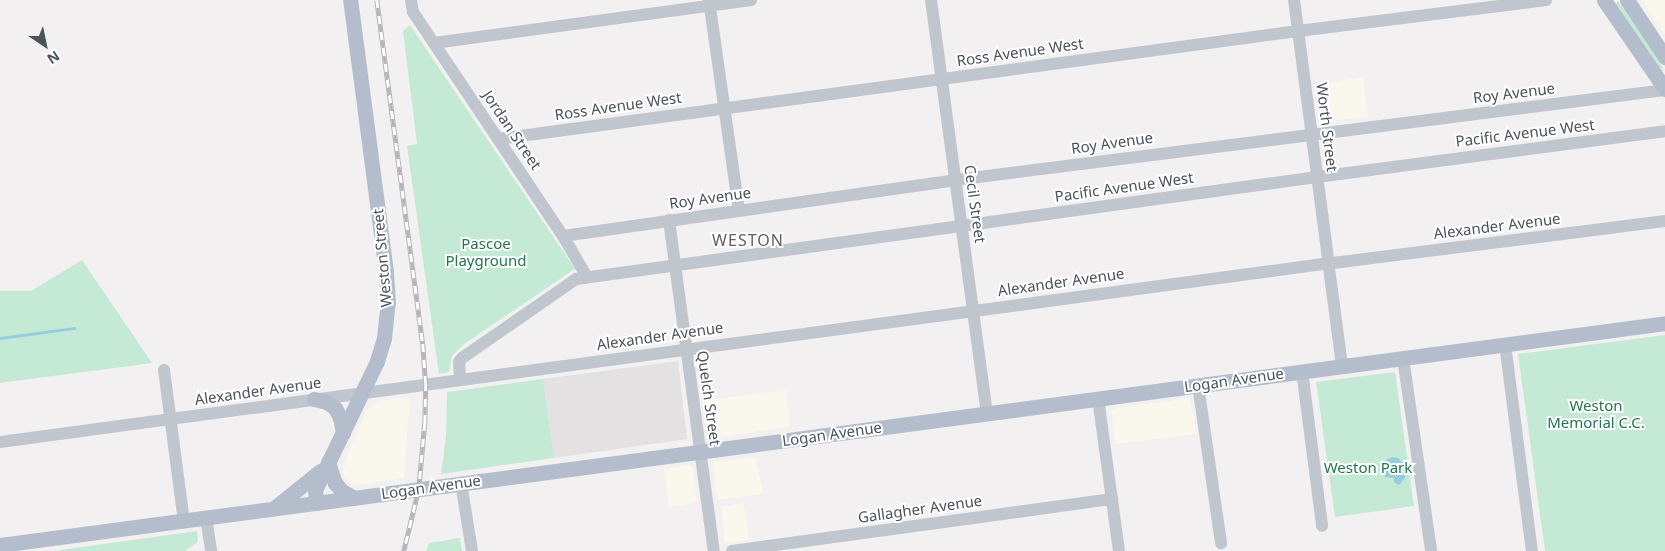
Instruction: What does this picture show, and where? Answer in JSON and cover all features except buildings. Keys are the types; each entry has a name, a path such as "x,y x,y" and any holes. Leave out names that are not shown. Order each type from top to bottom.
{"main road":[{"name":"Weston Street","path":"316,503 315,490 378,361 384,338 388,302 385,263 350,0"},
{"path":"1604,0 1665,90"},
{"path":"1627,0 1665,57"},
{"name":"Logan Avenue","path":"0,545 1665,322"},
{"path":"314,399 327,402 335,408 340,417 344,433"},
{"path":"274,508 306,484 328,462 335,483 354,498"}],"street":[{"name":"Jordan Street","path":"411,0 413,12 563,236 587,277"},
{"path":"434,43 710,3 751,0"},
{"name":"Cecil Street","path":"931,0 987,413"},
{"name":"Worth Street","path":"1294,0 1342,366"},
{"name":"Ross Avenue West","path":"498,139 1298,31 1546,0"},
{"path":"710,3 739,210"},
{"name":"Roy Avenue","path":"563,236 955,180 1312,133 1665,90"},
{"name":"Pacific Avenue West","path":"460,379 459,362 462,358 576,279 1665,131"},
{"name":"Quelch Street","path":"669,220 676,257 674,265 714,551"},
{"name":"Alexander Avenue","path":"0,442 973,310 1665,221"},
{"path":"1505,344 1532,551"},
{"path":"1403,358 1430,551"},
{"path":"164,370 184,521"},
{"path":"1302,371 1322,526"},
{"path":"1198,385 1221,543"},
{"path":"1098,398 1118,551"},
{"path":"461,483 472,551"},
{"name":"Gallagher Avenue","path":"732,551 1112,498"},
{"path":"206,518 211,551"}],"shaded area":[{"path":"1642,0 1665,0 1665,35"},
{"path":"1363,77 1368,117 1321,122 1317,85"},
{"path":"678,361 687,439 554,458 543,379"},
{"path":"786,390 790,427 711,438 706,400"},
{"path":"410,397 404,478 358,485 351,484 345,479 343,472 348,453 367,409 380,401"},
{"path":"1190,398 1196,434 1115,444 1111,409"},
{"path":"756,457 763,494 717,500 713,462"},
{"path":"689,465 693,468 697,503 669,507 664,469"},
{"path":"744,503 749,540 725,543 721,506"}],"green space":[{"path":"1618,1 1659,59 1663,70 1661,73 1615,6"},
{"name":"Pascoe Playground","path":"410,25 575,269 464,344 452,356 449,372 439,374 407,146 417,144 403,31"},
{"path":"82,260 152,363 0,383 0,291 31,291"},
{"name":"Weston Memorial C.C.","path":"1665,335 1665,551 1545,551 1518,354"},
{"name":"Weston Park","path":"1395,372 1414,506 1335,517 1316,382"},
{"path":"543,379 554,458 441,474 446,435 447,392"},
{"path":"197,531 198,542 185,551 53,551"},
{"path":"460,538 462,551 426,551 429,543"}],"water":[{"path":"1392,457 1398,458 1404,464 1405,478 1399,485 1395,483 1393,478 1385,477 1383,471 1386,460"}],"waterway":[{"path":"0,338 74,328"}],"railway":[{"path":"377,0 423,344 426,383 425,423 419,489 404,551"}],"district":[{"name":"WESTON","path":"748,240"}]}
